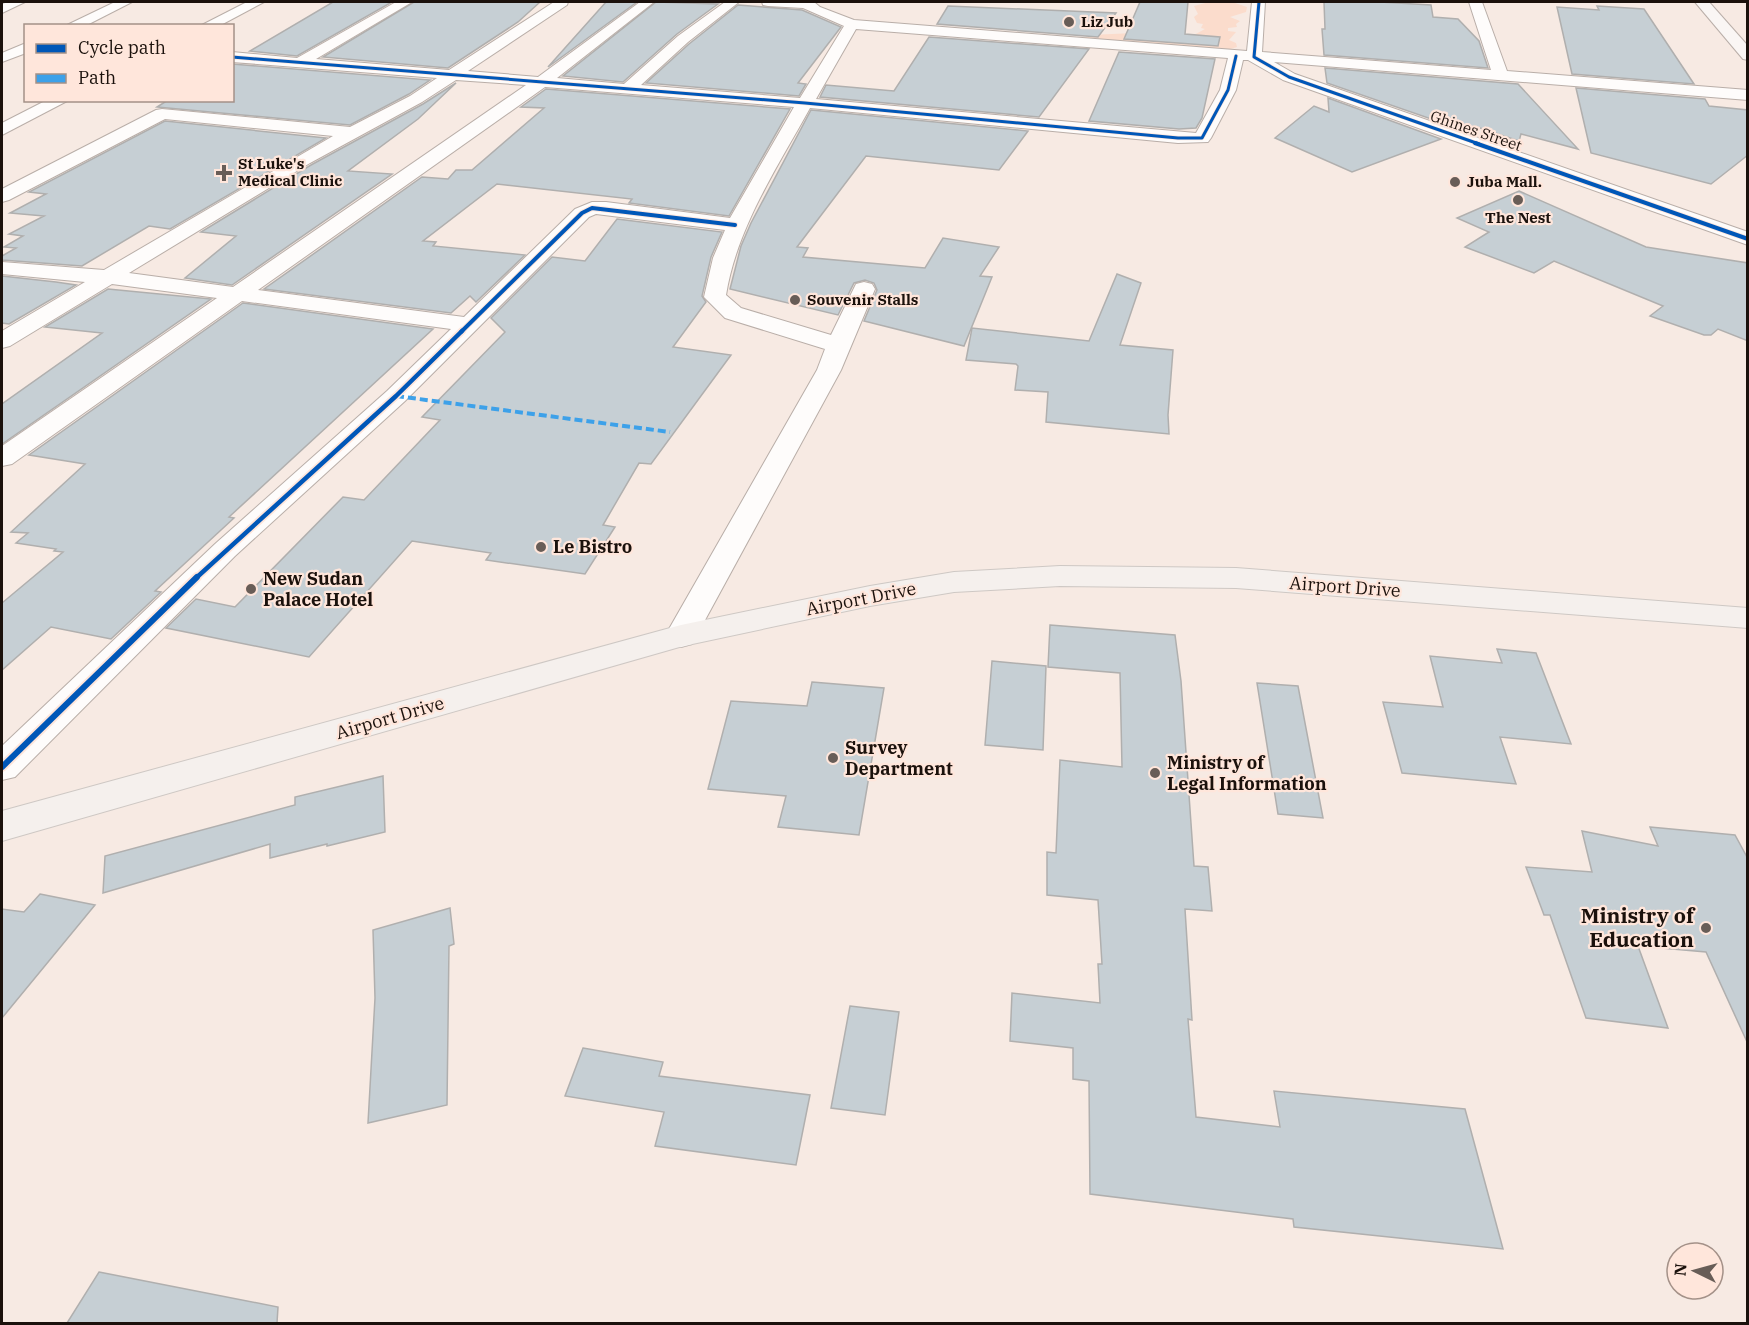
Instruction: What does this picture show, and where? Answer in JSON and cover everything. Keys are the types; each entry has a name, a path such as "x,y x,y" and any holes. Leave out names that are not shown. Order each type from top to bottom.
{"main road":[{"name":"Airport Drive","path":"2,826 681,636 870,596 954,582 1060,576 1236,578 1748,618"}],"street":[{"path":"2,9 18,2"},
{"path":"76,24 125,2"},
{"path":"211,24 257,2"},
{"path":"300,62 405,2"},
{"path":"2,341 304,159 416,99 562,2"},
{"path":"2,458 543,81 648,2"},
{"path":"627,89 683,39 733,2"},
{"path":"768,2 807,3 815,10 852,24 1748,95"},
{"path":"234,57 805,103 1162,137 1202,138 1245,56 1259,2"},
{"path":"1476,2 1501,76"},
{"path":"1702,2 1748,56"},
{"path":"838,345 734,313 715,297 717,276 735,225 852,24"},
{"path":"2,58 23,40"},
{"name":"Ghines Street","path":"1245,56 1289,77 1748,239"},
{"path":"2,130 57,102"},
{"path":"2,196 162,114 354,134"},
{"path":"2,767 225,550 396,396 582,213 592,208 735,225"},
{"path":"2,268 106,277 468,324"},
{"path":"681,636 829,370 864,289"}],"shaded area":[{"path":"1209,2 1232,2 1247,7 1246,12 1230,17 1240,21 1236,24 1237,27 1228,28 1228,31 1236,32 1229,40 1236,43 1237,47 1221,52 1082,39 1090,35 1134,33 1192,36 1205,29 1201,28 1203,24 1197,23 1194,17 1198,14 1194,6"}],"building":[{"path":"333,2 392,2 297,56 250,51"},
{"path":"414,2 540,2 518,22 448,68 323,57"},
{"path":"606,2 637,2 548,67"},
{"path":"656,2 718,4 677,34 623,82 563,76"},
{"path":"1140,2 1188,2 1185,34 1220,37 1218,46 1124,39"},
{"path":"1324,2 1431,5 1433,17 1458,19 1479,41 1488,68 1324,55 1322,29 1325,29"},
{"path":"738,5 802,10 841,27 798,83 806,84 799,96 646,83 689,44"},
{"path":"948,6 1116,13 1098,37 937,24"},
{"path":"1597,6 1644,9 1694,84 1572,74 1557,7 1599,10"},
{"path":"929,37 1089,49 1039,117 820,97 826,85 894,91"},
{"path":"1119,52 1215,59 1202,118 1196,128 1179,129 1089,121"},
{"path":"234,64 430,80 409,94 350,125 157,107 165,102 234,102"},
{"path":"1325,68 1518,84 1578,149 1521,134 1519,141 1474,126 1463,130 1327,83"},
{"path":"456,83 418,119 348,171 392,174 232,285 185,278 236,236 201,232 311,165 423,104"},
{"path":"1576,88 1705,99 1709,106 1748,110 1748,155 1711,184 1591,153"},
{"path":"546,89 790,109 729,216 629,203 632,199 497,184 423,241 436,242 433,246 525,255 476,302 470,296 451,313 264,289 422,177 448,179 456,170 472,170 544,108 521,107"},
{"path":"1328,98 1441,139 1352,172 1275,138 1314,106 1329,112"},
{"path":"811,110 1028,131 999,170 866,156 797,247 808,248 803,257 925,268 943,238 999,247 980,276 992,277 964,346 864,321 877,290 874,283 865,280 854,283 838,315 730,289 741,246 751,223"},
{"path":"165,121 326,138 170,229 149,226 82,266 2,260 2,256 16,248 4,247 23,236 9,234 44,216 10,213 46,194 29,192"},
{"path":"1519,191 1646,247 1748,263 1748,341 1718,329 1711,335 1704,335 1650,316 1663,306 1554,261 1534,273 1465,247 1489,232 1457,218"},
{"path":"617,219 722,232 711,257 702,296 706,302 673,347 731,355 651,464 639,463 603,525 615,527 585,574 486,560 491,553 412,541 309,657 166,628 196,599 235,607 343,497 364,500 440,420 422,417 505,332 491,318 552,257 585,261"},
{"path":"1117,274 1141,283 1120,345 1173,350 1168,415 1169,434 1046,422 1048,392 1015,390 1018,366 1016,364 966,360 972,328 1089,341"},
{"path":"2,276 76,285 9,324 2,323"},
{"path":"108,289 211,299 2,444 2,404 102,333 45,327"},
{"path":"243,303 433,329 229,517 234,518 155,591 161,592 111,639 51,627 2,670 2,603 63,552 16,543 28,533 11,532 85,464 29,455"},
{"path":"1050,625 1175,635 1181,681 1194,866 1208,867 1212,911 1185,909 1192,1020 1188,1019 1196,1117 1280,1127 1274,1091 1465,1109 1503,1249 1294,1227 1293,1219 1090,1194 1089,1081 1073,1079 1073,1048 1010,1041 1012,993 1100,1003 1098,964 1102,964 1098,900 1047,895 1047,852 1056,853 1060,760 1122,767 1120,673 1048,667"},
{"path":"1497,649 1536,653 1571,744 1500,737 1516,784 1402,773 1383,702 1443,707 1430,656 1502,663"},
{"path":"992,661 1046,666 1043,750 985,745"},
{"name":"Survey Department","path":"812,682 884,688 859,835 778,827 786,796 708,789 731,701 807,706"},
{"path":"1257,683 1298,686 1323,818 1278,814"},
{"path":"383,776 385,832 270,858 270,844 103,893 105,856 295,805 295,797"},
{"path":"1650,827 1735,835 1748,859 1748,1044 1706,952 1638,946 1668,1028 1586,1018 1550,915 1544,915 1526,867 1592,872 1582,831 1658,846"},
{"path":"40,894 95,905 2,1018 2,909 24,912"},
{"path":"450,908 454,944 449,946 447,1105 368,1123 375,998 373,930"},
{"path":"850,1006 899,1012 885,1115 831,1108"},
{"path":"583,1048 663,1062 659,1076 810,1095 796,1165 655,1146 664,1112 565,1096"},
{"path":"99,1272 278,1307 277,1323 67,1323"}],"marked path":[{"path":"396,396 670,432"}],"cycle path":[{"path":"1259,2 1254,57 1289,77 1748,239"},
{"path":"234,57 805,103 1178,138 1202,138 1228,90 1236,56"},
{"path":"2,767 225,550 396,396 582,213 592,208 606,208 735,225"}],"place":[{"name":"Liz Jub","path":"1069,22"},
{"name":"St Luke's Medical Clinic","path":"224,173"},
{"name":"Juba Mall.","path":"1455,182"},
{"name":"The Nest","path":"1518,200"},
{"name":"Souvenir Stalls","path":"795,300"},
{"name":"Le Bistro","path":"541,547"},
{"name":"New Sudan Palace Hotel","path":"251,589"},
{"name":"Survey Department","path":"833,758"},
{"name":"Ministry of Legal Information","path":"1155,773"},
{"name":"Ministry of Education","path":"1706,928"}]}
